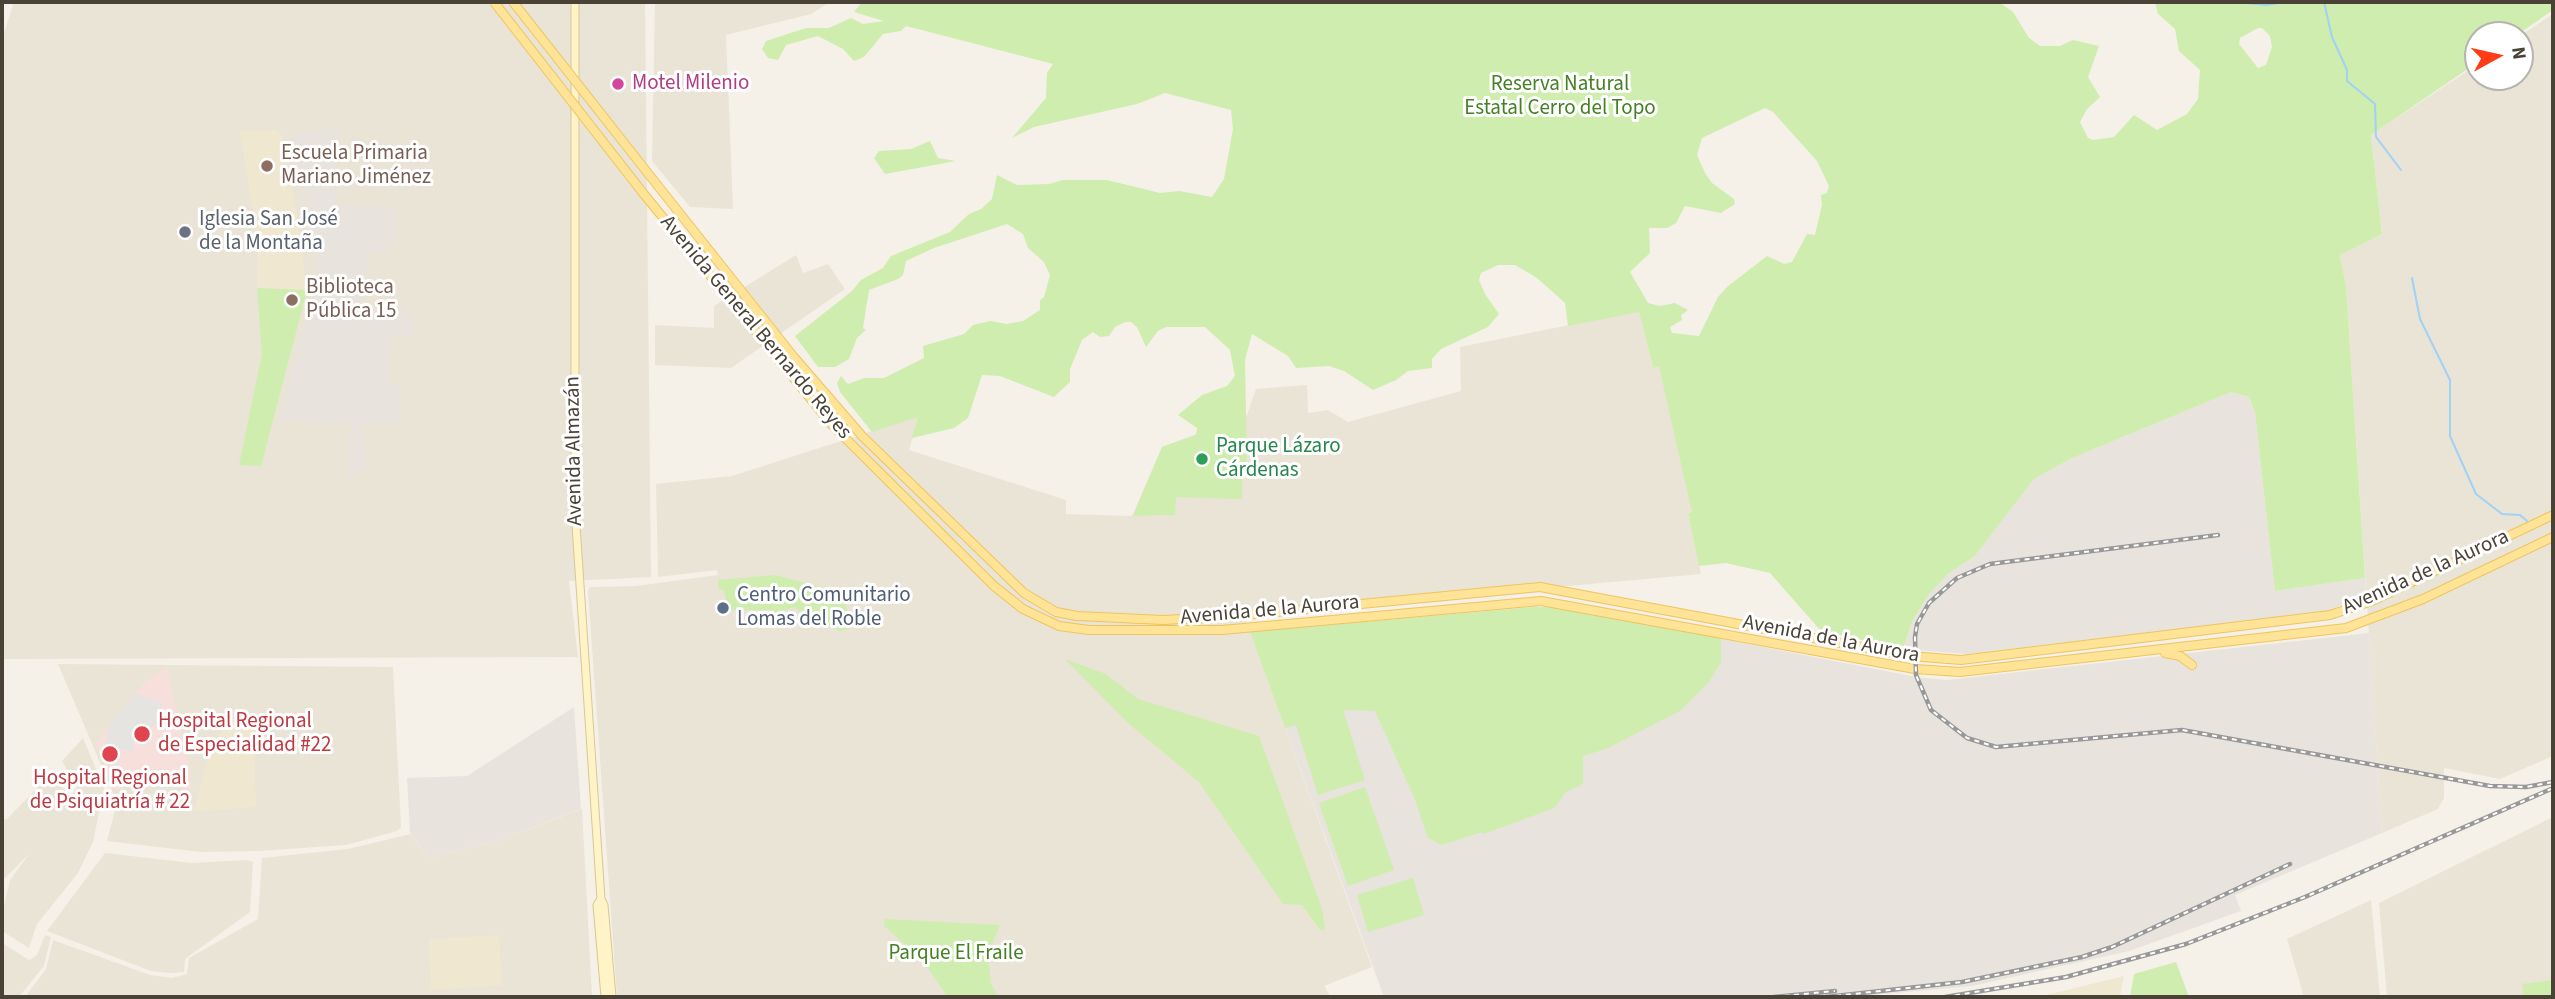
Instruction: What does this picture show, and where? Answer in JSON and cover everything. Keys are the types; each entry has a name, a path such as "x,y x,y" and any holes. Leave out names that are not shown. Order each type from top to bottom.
{"main road":[{"name":"Avenida General Bernardo Reyes","path":"494,2 692,256 832,425 994,586 1023,609 1047,622 1089,630"},
{"name":"Avenida General Bernardo Reyes","path":"513,2 793,356 863,437 1006,577 1031,598 1052,610 1089,618"},
{"name":"Avenida Almazán","path":"575,2 575,510 601,899 604,905 612,997"},
{"path":"692,256 701,254 705,244"},
{"path":"782,366 783,357 793,356"},
{"name":"Avenida de la Aurora","path":"1089,618 1224,617 1528,587 1562,589 1910,656 1961,660 2330,615 2372,601 2553,515"},
{"name":"Avenida de la Aurora","path":"1089,630 1222,630 1433,609 1530,601 1558,602 1937,671 2145,652 2354,626 2423,599 2553,537"},
{"path":"1464,592 1460,601 1465,607"},
{"path":"1433,609 1440,603 1437,595"},
{"path":"2145,652 2177,655 2192,665"},
{"name":"Avenida Almazán","path":"601,899 597,905 605,997"}],"shaded area":[{"path":"14,2 645,2 651,577 569,581 578,657 2,659 2,39"},
{"path":"655,2 830,2 811,14 726,35 733,209 690,207 652,161"},
{"path":"2553,14 2553,756 2500,779 2444,768 2444,798 2438,809 2382,833 2346,286 2340,255 2382,234 2371,135 2464,73 2464,91 2534,91 2534,27"},
{"path":"277,130 282,136 294,196 307,290 257,288 258,243 240,131"},
{"path":"338,130 337,206 397,207 396,243 389,243 388,253 369,254 368,272 363,273 363,308 383,309 383,303 413,311 413,337 394,337 389,358 389,384 401,384 401,425 363,425 367,468 348,481 350,424 279,421 314,290 317,256 292,132"},
{"path":"796,255 803,273 828,264 845,289 731,368 655,365 655,325 714,328 714,306"},
{"path":"1639,311 1653,367 1659,366 1693,513 1688,515 1701,574 1244,615 1372,967 1324,986 1331,997 617,997 588,591 590,587 636,586 718,575 717,570 658,577 656,484 732,476 919,416 909,450 1066,500 1066,514 1132,516 1162,447 1247,415 1256,389 1307,385 1308,413 1328,410 1348,422 1461,391 1460,347"},
{"path":"2231,392 2249,397 2255,412 2275,591 2365,578 2366,597 2320,613 1968,654 1903,649 1912,622 1929,594 1948,574 1975,556 2034,479 2070,459"},
{"path":"1535,607 1563,608 1916,677 1947,680 2369,633 2382,833 2235,895 2241,911 2129,951 1972,986 1852,997 1384,997 1250,632"},
{"path":"58,664 393,667 401,827 397,831 346,845 258,851 201,852 107,841 119,795 114,795"},
{"name":"Hospital Regional de Especialidad #22","path":"167,667 193,790 167,784 147,768 117,793 95,743 145,682"},
{"path":"136,693 163,703 155,725 146,730 138,729 132,752 104,745 110,725"},
{"path":"574,707 581,809 499,840 428,858 410,832 407,778 467,776"},
{"path":"238,719 253,720 256,807 194,811 213,739"},
{"path":"83,738 104,788 93,842 78,873 37,924 29,948 2,931 2,914 10,880 29,854 5,878 2,877 2,817 6,820 47,778 59,783 70,797 77,787 62,761"},
{"path":"582,809 592,997 25,997 46,969 53,940 150,975 172,978 187,974 189,958 258,919 262,858 348,849 411,834 428,858 499,840"},
{"path":"2553,817 2553,997 2387,997 2379,903"},
{"path":"105,853 192,863 253,862 250,912 185,959 184,972 151,971 47,931"},
{"path":"2371,900 2380,997 2304,997 2287,939"},
{"path":"45,935 51,937 44,966 19,997 2,997 2,943 29,960 37,955"},
{"path":"499,935 502,985 431,990 429,939"},
{"path":"2124,976 2120,997 2038,997"}],"green space":[{"name":"Reserva Natural Estatal Cerro del Topo","path":"862,2 1999,2 2013,12 2029,38 2040,46 2060,46 2073,40 2099,46 2088,77 2100,97 2087,109 2080,122 2088,138 2093,140 2114,137 2134,115 2157,130 2187,114 2198,99 2200,70 2179,51 2175,29 2158,14 2155,2 2553,2 2553,10 2534,23 2534,21 2464,21 2464,72 2371,135 2382,234 2340,255 2346,286 2365,578 2275,591 2255,412 2249,397 2231,392 2070,459 2034,479 1975,556 1948,574 1929,594 1912,622 1903,649 1821,631 1770,573 1726,563 1699,566 1688,514 1692,512 1659,367 1653,367 1639,312 1568,326 1565,303 1537,278 1515,265 1498,265 1481,273 1479,280 1485,294 1499,314 1488,327 1441,349 1432,359 1432,368 1408,371 1396,380 1373,390 1344,371 1329,366 1296,368 1288,356 1252,334 1245,360 1247,470 1242,480 1242,499 1176,497 1175,515 1133,516 1162,447 1196,435 1197,428 1178,415 1202,395 1227,386 1235,376 1230,350 1205,327 1166,327 1158,331 1146,347 1137,327 1131,322 1115,327 1109,336 1100,337 1093,332 1082,340 1070,369 1070,382 1054,397 1000,376 982,375 968,418 954,428 912,438 918,417 872,432 840,392 837,383 841,376 848,384 864,378 884,378 924,358 923,346 964,334 973,325 990,321 1007,324 1023,321 1040,310 1040,300 1044,297 1050,275 1044,262 1028,248 1023,234 1007,224 934,248 906,261 903,275 898,279 869,290 863,328 866,330 857,338 849,359 835,367 818,367 795,336 852,291 861,280 883,268 891,256 950,232 969,214 981,209 992,199 997,175 1017,185 1049,184 1063,180 1107,180 1160,193 1179,191 1212,197 1224,179 1233,129 1231,110 1165,93 1137,104 1034,127 1012,138 1046,98 1047,73 1053,64 906,26 901,31 883,34 864,57 854,61 843,49 818,36 786,45 778,60 768,58 762,49 766,41 806,28 829,28 851,18 863,24 884,21 854,12","holes":["2262,28 2270,36 2272,47 2266,65 2258,68 2239,44 2240,38","1765,108 1773,112 1817,161 1829,186 1827,193 1821,195 1822,205 1815,235 1807,234 1792,262 1784,264 1767,256 1727,287 1718,297 1699,336 1672,333 1670,327 1682,320 1681,315 1688,310 1675,303 1660,306 1648,303 1630,272 1650,253 1649,228 1667,228 1676,223 1685,206 1721,213 1735,204 1734,199 1712,183 1705,173 1697,155 1702,138"]},
{"path":"930,141 938,158 956,161 885,174 874,158 879,151 911,149"},
{"path":"257,288 307,290 261,466 239,465 262,354"},
{"path":"775,575 844,593 850,629 839,631 793,607 774,614 773,610 728,610 724,590 719,590 718,580"},
{"path":"1535,607 1563,608 1721,637 1721,662 1709,682 1680,711 1608,748 1583,756 1583,784 1566,792 1554,808 1484,834 1482,832 1442,845 1428,838 1414,797 1375,711 1343,710 1365,780 1318,795 1296,725 1285,728 1250,632"},
{"path":"1065,659 1106,674 1138,699 1259,736 1322,909 1325,930 1320,930 1302,905 1283,904 1199,782 1128,723"},
{"path":"1365,787 1394,870 1348,886 1319,803"},
{"path":"1413,878 1424,915 1368,932 1357,895"},
{"name":"Parque El Fraile","path":"885,919 1000,925 988,954 991,983 998,997 948,997 920,957 884,926"},
{"path":"2176,962 2189,997 2130,997 2134,974"},
{"path":"2553,980 2553,997 2524,997 2522,984"}],"waterway":[{"path":"2236,2 2267,5 2284,2"},
{"path":"2324,2 2332,37 2347,70 2347,81 2375,104 2376,137 2401,170"},
{"path":"2412,278 2420,319 2450,380 2450,436 2476,494 2502,514 2520,515 2527,521"}],"railway":[{"path":"2218,535 1990,564 1957,578 1929,603 1917,624 1916,675 1931,710 1967,738 1996,747 2182,730 2490,786 2526,787 2553,782"},
{"path":"1945,997 2066,977 2186,944 2305,897 2551,789"},
{"path":"1826,997 1962,982 2082,957 2112,947 2290,864"},
{"path":"1774,997 1835,991"}],"place":[{"name":"Motel Milenio","path":"618,84"},
{"name":"Escuela Primaria Mariano Jiménez","path":"267,166"},
{"name":"Iglesia San José de la Montaña","path":"185,232"},
{"name":"Biblioteca Pública 15","path":"292,300"},
{"name":"Parque Lázaro Cárdenas","path":"1202,459"},
{"name":"Centro Comunitario Lomas del Roble","path":"723,608"},
{"name":"Hospital Regional de Especialidad #22","path":"142,734"},
{"name":"Hospital Regional de Psiquiatría # 22","path":"110,754"}]}
